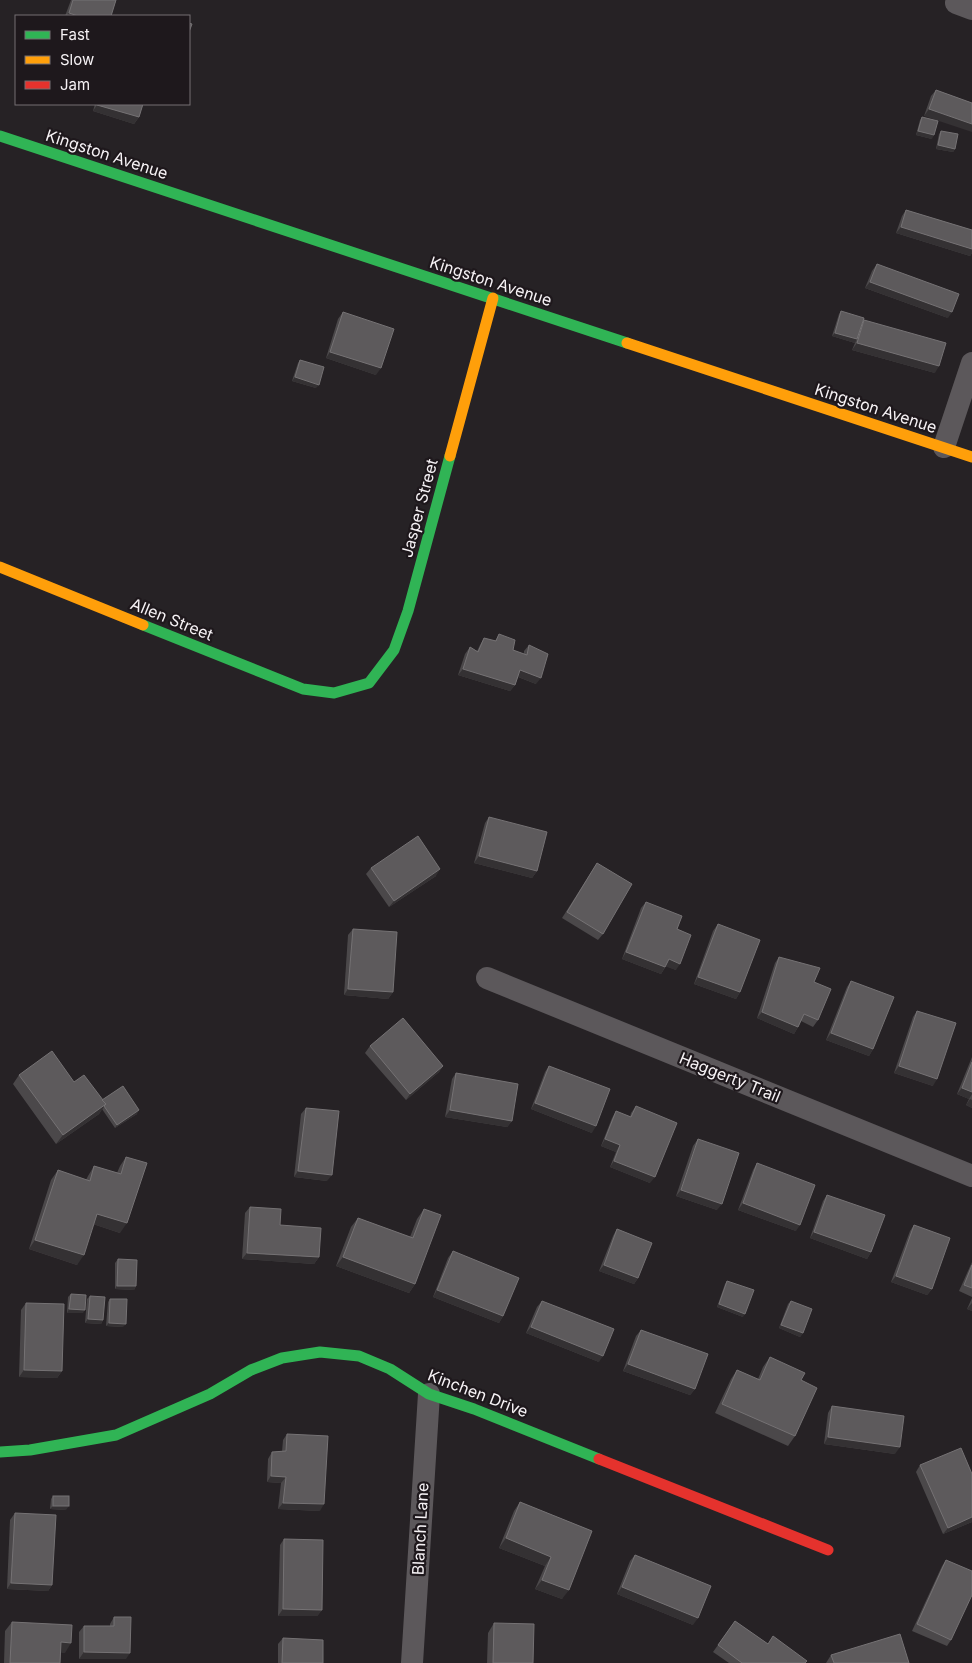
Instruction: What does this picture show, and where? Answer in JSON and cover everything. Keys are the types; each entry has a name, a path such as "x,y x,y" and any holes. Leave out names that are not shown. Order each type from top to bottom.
{"street":[{"name":"Kingston Avenue","path":"0,136 972,457"},
{"name":"Jasper Street","path":"334,693 369,683 394,650 408,611 493,298"},
{"path":"944,447 972,363"},
{"name":"Allen Street","path":"0,566 303,690 334,693"},
{"name":"Haggerty Trail","path":"487,978 972,1176"},
{"name":"Kinchen Drive","path":"0,1452 30,1450 116,1435 210,1394 251,1370 282,1358 320,1352 359,1356 390,1369 428,1394 474,1408 828,1550"},
{"name":"Blanch Lane","path":"412,1663 428,1394"}],"building":[{"path":"73,0 116,0 111,15 75,15 69,13"},
{"path":"936,90 972,103 972,124 929,109"},
{"path":"97,105 143,105 139,117"},
{"path":"922,117 938,121 934,135 918,131"},
{"path":"941,131 958,134 955,149 938,145"},
{"path":"906,210 972,230 972,249 901,227"},
{"path":"877,264 959,294 952,312 870,282"},
{"path":"841,311 864,318 857,339 835,333"},
{"path":"343,312 394,329 381,368 330,352"},
{"path":"864,320 946,343 939,366 857,343"},
{"path":"300,360 324,367 319,385 295,377"},
{"path":"499,634 515,640 513,650 527,655 529,645 548,654 541,678 520,670 515,685 463,669 470,647 478,652 484,638 496,641"},
{"path":"489,817 547,832 537,871 479,856"},
{"path":"418,836 440,869 394,901 371,868"},
{"path":"597,863 632,884 603,934 567,912"},
{"path":"646,902 682,916 677,929 691,935 680,964 669,959 665,967 626,952"},
{"path":"718,924 760,940 740,992 698,977"},
{"path":"353,929 397,932 393,992 348,989"},
{"path":"779,957 820,968 814,982 831,989 818,1020 804,1014 798,1027 762,1012"},
{"path":"851,981 894,997 873,1049 831,1033"},
{"path":"917,1011 956,1023 937,1079 899,1066"},
{"path":"403,1018 443,1066 410,1094 370,1046"},
{"path":"52,1051 74,1082 84,1075 106,1104 63,1135 19,1075"},
{"path":"972,1062 972,1092 962,1088"},
{"path":"549,1066 610,1089 596,1126 535,1103"},
{"path":"456,1073 518,1084 512,1121 450,1110"},
{"path":"123,1086 139,1110 117,1125 102,1100"},
{"path":"636,1106 677,1123 655,1177 614,1161 620,1145 605,1139 616,1111 631,1117"},
{"path":"306,1108 339,1111 332,1175 298,1171"},
{"path":"698,1139 739,1153 722,1204 681,1190"},
{"path":"126,1157 147,1163 127,1223 97,1214 84,1255 35,1240 58,1170 90,1181 94,1166 121,1174"},
{"path":"757,1163 815,1185 800,1225 743,1203"},
{"path":"827,1195 885,1215 871,1252 814,1232"},
{"path":"250,1207 281,1209 280,1225 321,1228 319,1257 247,1253"},
{"path":"424,1209 441,1215 415,1284 343,1257 358,1218 413,1238"},
{"path":"914,1225 950,1238 932,1289 896,1276"},
{"path":"617,1229 652,1243 638,1278 604,1265"},
{"path":"453,1251 519,1278 503,1316 437,1290"},
{"path":"118,1259 137,1260 136,1286 117,1286"},
{"path":"972,1265 972,1288 964,1285"},
{"path":"727,1281 754,1290 745,1314 719,1304"},
{"path":"71,1294 86,1295 85,1310 69,1309"},
{"path":"90,1296 105,1297 103,1320 88,1319"},
{"path":"110,1299 127,1299 126,1324 109,1323"},
{"path":"542,1301 614,1329 603,1356 531,1327"},
{"path":"791,1301 812,1309 803,1333 781,1325"},
{"path":"26,1303 64,1304 62,1371 24,1370"},
{"path":"641,1330 708,1354 695,1389 628,1364"},
{"path":"770,1357 805,1373 801,1380 817,1388 795,1436 722,1404 737,1370 760,1380"},
{"path":"832,1406 904,1416 900,1447 828,1437"},
{"path":"287,1434 328,1436 324,1504 283,1503 286,1477 271,1476 272,1452 286,1451"},
{"path":"961,1448 972,1474 972,1517 948,1528 920,1465"},
{"path":"53,1496 69,1496 69,1506 53,1506"},
{"path":"520,1502 592,1531 569,1590 542,1580 551,1557 506,1538"},
{"path":"15,1513 56,1515 52,1585 11,1583"},
{"path":"284,1539 323,1540 322,1610 283,1609"},
{"path":"635,1555 711,1586 698,1618 622,1587"},
{"path":"946,1560 972,1571 972,1595 951,1640 917,1624"},
{"path":"114,1617 131,1617 130,1653 84,1652 84,1626 114,1626"},
{"path":"735,1621 768,1644 773,1636 807,1661 805,1663 742,1663 718,1645"},
{"path":"12,1622 72,1625 71,1643 61,1642 60,1663 10,1663"},
{"path":"494,1623 534,1624 533,1663 493,1663"},
{"path":"900,1634 909,1663 834,1663 831,1655"},
{"path":"283,1638 323,1640 323,1663 282,1663"}],"traffic: fast":[{"path":"0,136 627,343"},
{"path":"143,625 303,689 334,693 369,683 394,650 408,611 450,456"},
{"path":"0,1452 30,1450 116,1435 210,1394 251,1370 282,1358 320,1352 359,1356 390,1369 429,1394 474,1409 599,1459"}],"traffic: slow":[{"path":"450,456 493,298"},
{"path":"627,343 972,457"},
{"path":"0,567 143,625"}],"traffic: jam":[{"path":"599,1459 828,1550"}]}
